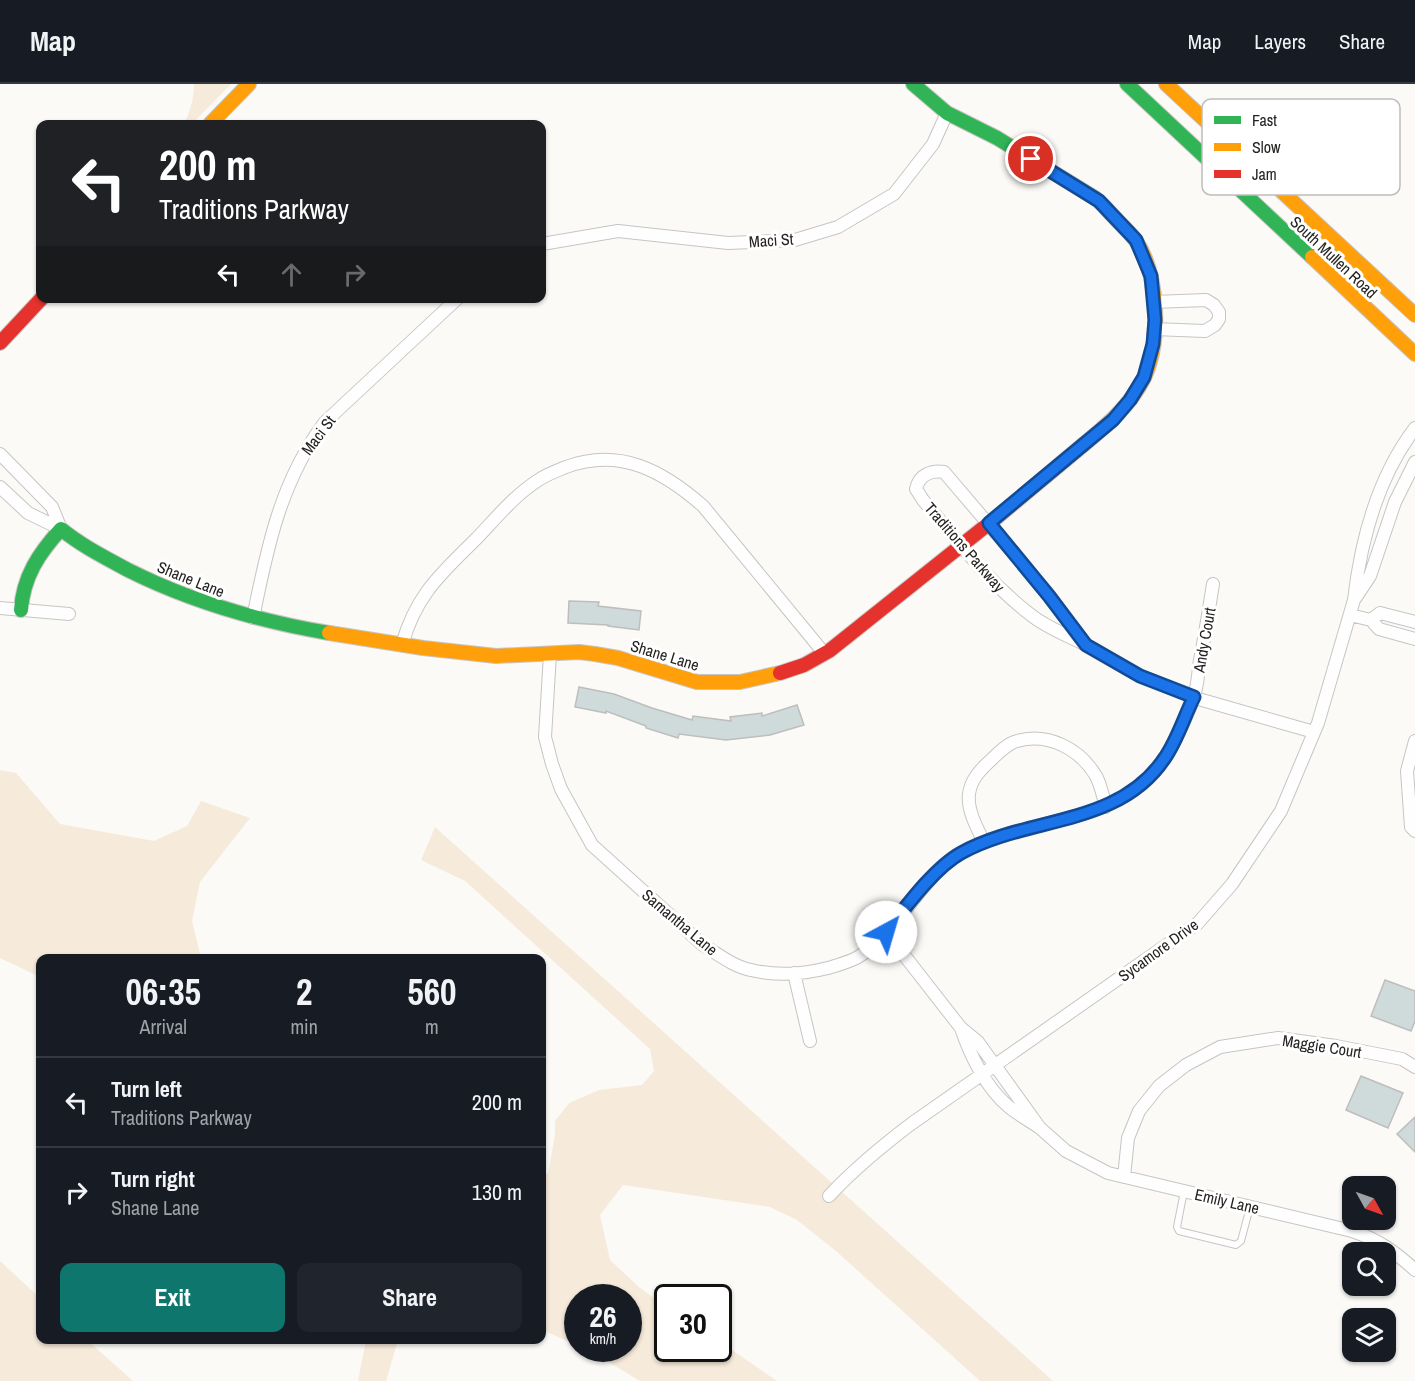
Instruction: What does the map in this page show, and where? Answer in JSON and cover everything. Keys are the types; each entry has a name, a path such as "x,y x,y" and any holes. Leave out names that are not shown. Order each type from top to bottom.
{"street":[{"path":"214,120 249,84"},
{"name":"Shane Lane","path":"61,529 79,544 160,586 197,602 280,625 402,645 496,656 595,654 618,658 697,682 719,684 768,677 804,665 860,627 962,546 1113,420 1130,400 1144,377 1153,344 1151,276 1136,240 1099,201 997,138 947,113 913,84"},
{"name":"South Mullen Road","path":"1127,84 1202,154"},
{"name":"South Mullen Road","path":"1166,84 1202,117"},
{"name":"Maci St","path":"546,243 618,231 728,243 795,240 838,228 894,194 933,144 947,113"},
{"name":"South Mullen Road","path":"1245,195 1415,354"},
{"name":"South Mullen Road","path":"1286,195 1415,315"},
{"path":"1153,302 1206,300 1219,312 1219,319 1215,325 1205,332 1154,329"},
{"path":"0,343 37,303"},
{"name":"Maci St","path":"253,618 281,502 307,446 325,422 453,303"},
{"name":"Sycamore Drive","path":"829,1196 844,1179 882,1146 1198,923 1232,884 1281,811 1314,732 1354,600 1359,560 1367,526 1400,448 1415,428"},
{"path":"0,454 52,507 61,529"},
{"path":"402,645 412,614 430,585 514,499 538,479 579,462 604,458 643,466 662,476 703,506 824,653"},
{"name":"Sycamore Drive","path":"1354,600 1370,576 1395,502 1415,462"},
{"name":"Traditions Parkway","path":"1088,646 989,523 944,472 935,470 926,474 918,482 916,489 962,546 1011,599 1033,617 1140,676 1194,697 1314,732"},
{"path":"0,486 28,513 61,529"},
{"path":"1379,494 1395,502"},
{"path":"21,610 21,596 32,564 61,529"},
{"name":"Andy Court","path":"1194,697 1214,584"},
{"path":"0,608 69,614"},
{"path":"1371,620 1380,613 1415,622"},
{"path":"1350,615 1371,620 1379,629 1415,639"},
{"name":"Samantha Lane","path":"550,654 545,737 561,789 592,845 703,945 750,970 786,974 827,968 858,958 886,932 915,896 944,866 959,854 996,836 1106,807 1130,794 1143,784 1165,758 1194,697"},
{"path":"984,842 970,809 969,792 977,772 1015,741 1035,738 1057,741 1073,752 1088,765 1097,777 1106,807"},
{"path":"1415,741 1407,771 1411,827 1415,831"},
{"path":"886,932 961,1028"},
{"path":"794,973 810,1041"},
{"name":"Emily Lane","path":"961,1028 978,1042 1040,1128"},
{"name":"Emily Lane","path":"961,1028 968,1050 1007,1106 1040,1128 1066,1150 1108,1173 1352,1231 1374,1238 1393,1250 1415,1270"},
{"name":"Maggie Court","path":"1124,1177 1128,1138 1139,1111 1159,1086 1186,1065 1220,1047 1278,1038 1402,1059 1415,1066"}],"lane":[{"path":"1184,1191 1177,1227 1179,1231 1236,1245 1241,1241 1250,1207"}],"shaded area":[{"path":"194,84 231,84 196,120 186,120"},
{"path":"0,770 16,773 60,824 154,841 187,826 201,801 250,818 200,882 192,921 200,954 36,954 36,975 0,958"},
{"path":"435,827 1053,1381 980,1381 836,1251 797,1220 770,1207 623,1185 600,1215 610,1260 636,1284 564,1284 564,1339 546,1332 546,1174 548,1174 555,1134 555,1121 569,1103 599,1090 642,1085 654,1071 650,1049 465,881 421,860"},
{"path":"0,1261 36,1294 36,1344 91,1344 133,1381 0,1381"},
{"path":"642,1289 654,1298 654,1362 732,1362 732,1350 777,1381 640,1381 609,1362 642,1362"},
{"path":"365,1344 397,1344 386,1381 358,1381"}],"building":[{"path":"569,601 599,602 598,606 641,611 639,630 608,625 568,623"},
{"path":"579,687 614,694 692,720 693,716 731,721 730,717 762,713 762,716 797,705 804,725 770,735 726,740 679,734 678,738 646,728 646,726 606,711 606,713 575,707"},
{"path":"1385,980 1415,991 1415,1021 1411,1031 1371,1016"},
{"path":"1361,1076 1403,1093 1388,1128 1346,1110"},
{"path":"1415,1117 1415,1152 1397,1134"}],"traffic: fast":[{"path":"913,84 947,113 997,138 1095,198"},
{"path":"1127,84 1202,154"},
{"path":"1246,195 1312,257"},
{"path":"21,610 29,576 46,547 61,529 85,546 128,570 176,592 277,623 329,633"}],"traffic: slow":[{"path":"214,120 249,84"},
{"path":"1166,84 1202,117"},
{"path":"1286,195 1415,315"},
{"path":"1083,445 1117,415 1132,398 1144,378 1149,363 1155,327 1153,290 1144,255 1131,235 1095,198"},
{"path":"1312,257 1415,354"},
{"path":"329,633 423,648 496,656 579,652 595,654 618,658 697,682 740,682 780,673"}],"traffic: jam":[{"path":"0,343 37,303"},
{"path":"780,673 804,665 829,651 1083,445"}],"route":[{"path":"886,932 915,896 959,854 996,836 1106,807 1130,794 1143,784 1165,758 1194,697 1140,676 1086,645 989,523 1113,420 1130,400 1144,377 1153,344 1155,320 1151,276 1136,240 1099,201 1031,159"}]}
